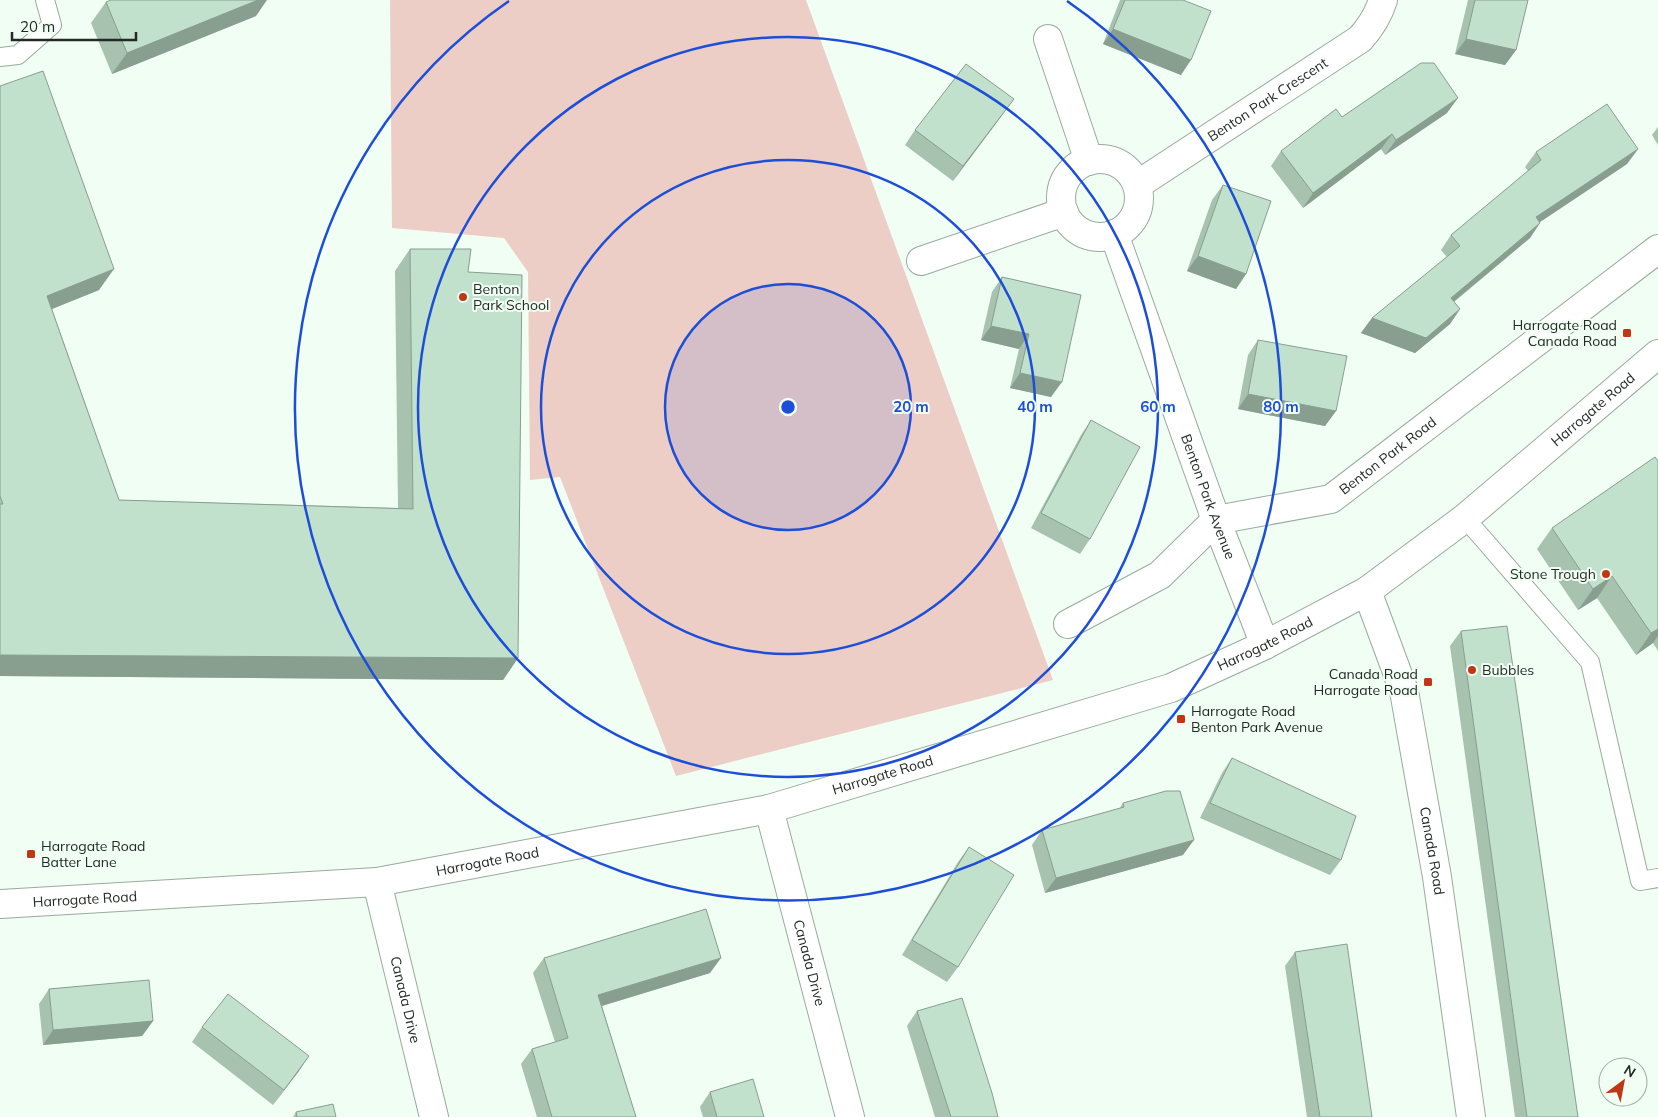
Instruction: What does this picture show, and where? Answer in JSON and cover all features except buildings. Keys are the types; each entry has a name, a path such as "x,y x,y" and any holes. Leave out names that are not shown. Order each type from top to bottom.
{"street":[{"name":"Benton Park Crescent","path":"1137,185 1360,39 1371,27 1383,0"},
{"path":"1048,39 1089,161"},
{"path":"1108,160 1120,165 1130,173 1137,185 1139,198 1137,211 1130,222 1120,231 1108,236 1094,237 1083,233 1073,226 1065,216 1061,204 1061,192 1065,180 1083,162 1089,161 1108,160"},
{"path":"920,261 1064,212"},
{"name":"Benton Park Avenue","path":"1114,234 1216,520 1265,645"},
{"name":"Benton Park Road","path":"1216,520 1331,499 1658,249"},
{"name":"Harrogate Road","path":"0,904 377,882 769,809 1171,688 1265,645 1366,591 1466,518 1658,354"},
{"path":"1068,624 1160,574 1216,520"},
{"name":"Canada Road","path":"1366,591 1404,691 1436,868 1471,1117"},
{"name":"Canada Drive","path":"769,809 850,1117"},
{"name":"Canada Drive","path":"377,882 434,1117"}],"lane":[{"path":"0,57 18,55 52,25 45,0"},
{"path":"1466,518 1590,662 1640,881 1658,878"}],"shaded area":[{"path":"390,0 806,0 1053,680 676,776 560,477 530,480 528,272 504,238 392,228"}],"place":[{"name":"Benton Park School","path":"463,297"},
{"name":"Harrogate Road Canada Road","path":"1627,333"},
{"name":"Stone Trough","path":"1606,574"},
{"name":"Bubbles","path":"1472,670"},
{"name":"Canada Road Harrogate Road","path":"1428,682"},
{"name":"Harrogate Road Benton Park Avenue","path":"1181,719"},
{"name":"Harrogate Road Batter Lane","path":"31,854"}]}
